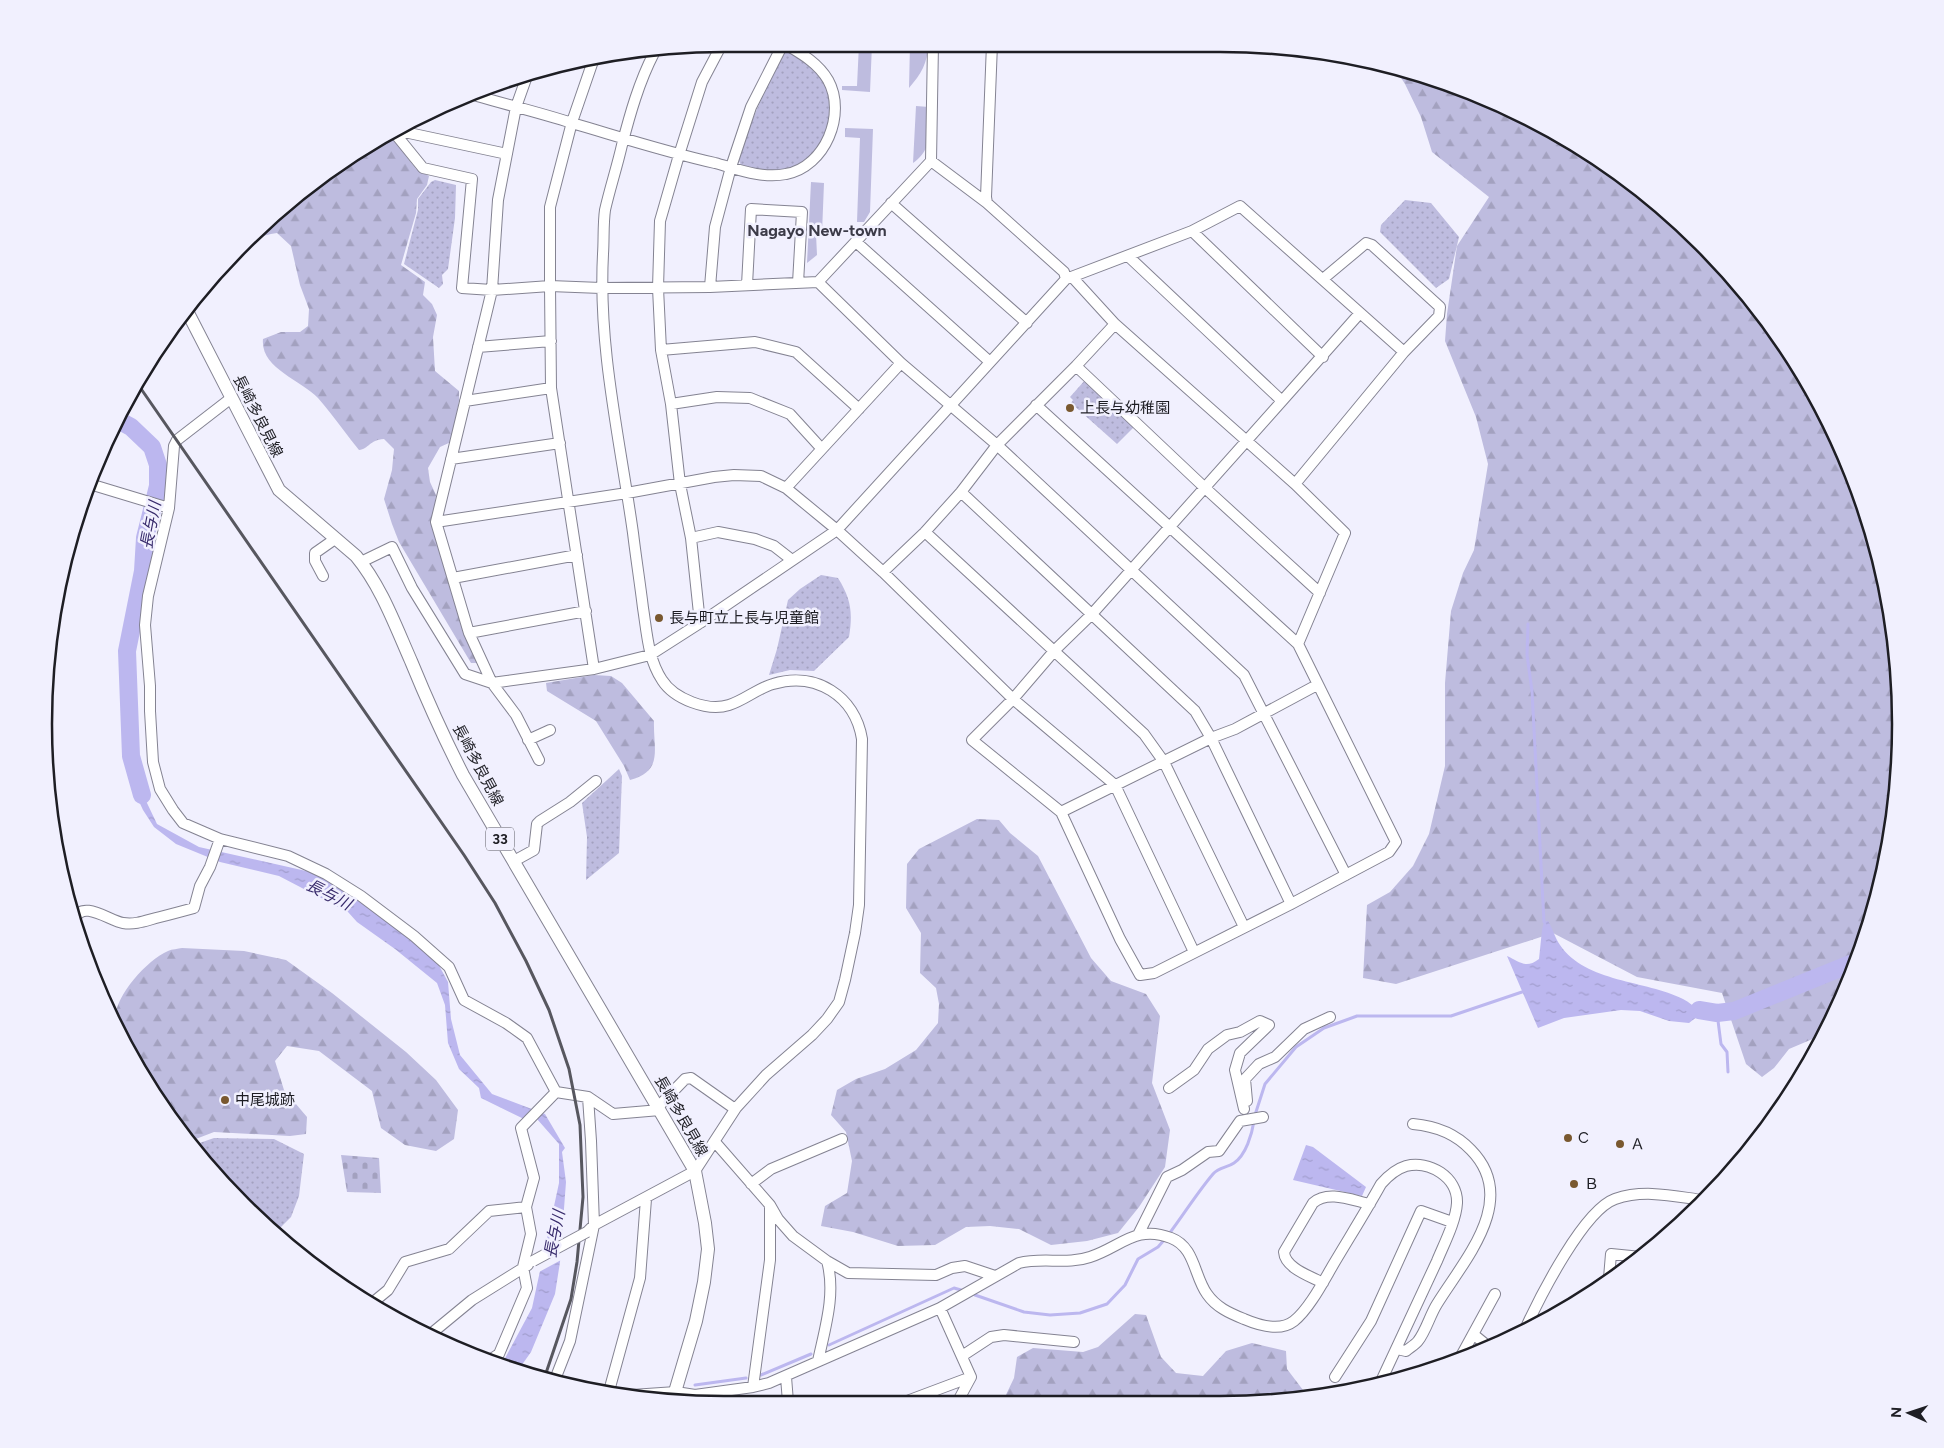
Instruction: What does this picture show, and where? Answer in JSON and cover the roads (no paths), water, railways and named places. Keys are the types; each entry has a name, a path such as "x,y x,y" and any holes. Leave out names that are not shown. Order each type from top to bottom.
{"main road":[{"name":"長崎多良見線","path":"190,317 278,490 367,569 391,615 452,752 695,1172 708,1249 696,1321 675,1394"}],"street":[{"path":"700,623 691,538 680,484 671,404 662,350 658,288 660,221 702,82 718,52"},
{"path":"710,287 716,227 731,167 751,107 780,52"},
{"path":"483,98 572,122 679,155 756,174 787,174 806,166 818,156 832,126 835,105 829,82 820,68 798,52"},
{"path":"398,137 423,168 472,179 462,288 492,290 550,286 658,288 818,282 931,161 933,52"},
{"path":"987,203 992,52"},
{"path":"436,1330 472,1300 533,1261 695,1172 735,1109 766,1075 812,1035 839,1002 855,933 858,905 862,739 860,725 848,704 833,691 813,683 790,680 771,684 728,706 696,704 671,691 662,680 650,655 627,493 608,378 601,288 605,212 630,110 653,56"},
{"path":"592,65 572,122 550,207 550,286 551,388 594,669"},
{"path":"525,83 516,107 498,200 492,290 436,522 469,633 492,683 516,715 539,760"},
{"path":"405,133 507,154"},
{"path":"931,161 987,203 1064,272 1115,324 1295,484 1346,533 1298,644"},
{"path":"891,204 1027,323"},
{"path":"361,562 392,547 412,588 465,674 492,683 594,669 650,655 837,530 990,362 1070,279 1192,231 1240,206 1404,352"},
{"path":"747,285 751,209 802,212 798,283"},
{"path":"1192,231 1323,356"},
{"path":"856,242 990,362"},
{"path":"1295,484 1404,352 1439,316 1440,307 1372,244 1366,243 1323,278"},
{"path":"1128,256 1282,401"},
{"path":"818,282 901,363 997,445 1244,675 1346,875"},
{"path":"1036,405 1168,527 1298,644 1316,685 1396,842 1389,852 1291,904 1154,973 1140,976 1120,940 1061,812 972,740 1013,698 1055,650 1092,614 1130,569 1168,527 1204,487 1323,356 1360,313"},
{"path":"883,572 925,532 961,492 997,445 1115,324"},
{"path":"478,347 551,341"},
{"path":"662,350 755,342 796,352 859,409"},
{"path":"786,488 901,363"},
{"path":"1076,366 1320,593"},
{"path":"465,401 551,388"},
{"path":"671,404 717,397 750,398 790,414 821,448"},
{"path":"230,399 177,440 172,458 167,507 148,596 146,625 153,762 160,789 183,822 220,841 288,856 326,874 361,896 407,930 449,967 464,1000 506,1023 527,1038 556,1092"},
{"path":"451,459 560,443"},
{"path":"436,522 734,475 761,476 786,488 837,530 883,572 1013,698 1115,785 1194,952"},
{"path":"97,486 167,507"},
{"path":"961,492 1195,711 1211,738 1291,904"},
{"path":"691,538 718,532 755,539 774,546 792,560"},
{"path":"925,532 1144,734 1164,762 1244,927"},
{"path":"323,576 315,561 316,553 335,539"},
{"path":"452,578 577,555"},
{"path":"469,633 586,611"},
{"path":"1061,812 1263,714 1316,685"},
{"path":"528,740 550,730"},
{"path":"514,862 534,850 537,824 540,821 570,802 596,781"},
{"path":"79,912 91,911 121,923 144,923 194,908 200,886 220,841"},
{"path":"1244,1109 1248,1098 1245,1079 1259,1064 1275,1057 1304,1029 1330,1017"},
{"path":"1139,1233 1167,1177 1182,1170 1208,1152 1219,1151 1244,1120 1244,1109 1235,1070 1240,1054 1269,1025 1260,1021 1240,1032 1226,1035 1208,1049 1194,1070 1169,1088"},
{"path":"556,1092 588,1097 613,1114 659,1109 685,1079 691,1078 735,1109"},
{"path":"497,1356 499,1354 526,1288 523,1268 531,1234 526,1207 534,1178 521,1128 556,1092"},
{"path":"557,1375 570,1341 591,1229 591,1141 588,1097"},
{"path":"1244,1120 1262,1117"},
{"path":"1396,1348 1406,1351 1418,1341 1436,1304 1479,1239 1486,1221 1490,1202 1486,1172 1475,1153 1463,1141 1438,1128 1413,1124"},
{"path":"751,1184 771,1169 842,1140"},
{"path":"715,1142 770,1205 778,1219 793,1236 848,1273 936,1275 952,1268 965,1266 996,1276"},
{"path":"723,1396 786,1377 818,1361 940,1308 1019,1263 1032,1260 1072,1261 1091,1257 1139,1233 1160,1235 1172,1238 1180,1243 1191,1256 1200,1282 1207,1294 1224,1310 1251,1322 1272,1328 1293,1322 1323,1283 1381,1184 1391,1173 1405,1166 1422,1165 1435,1168 1448,1179 1455,1191 1457,1204 1446,1240 1384,1375"},
{"path":"1530,1319 1538,1302 1584,1224 1596,1212 1614,1200 1652,1193 1695,1199"},
{"path":"1323,1283 1289,1264 1285,1259 1284,1252 1313,1203 1320,1197 1332,1196 1370,1204"},
{"path":"610,1386 640,1278 646,1199"},
{"path":"753,1387 770,1260 770,1205"},
{"path":"377,1299 388,1290 406,1262 449,1249 489,1211 526,1207"},
{"path":"1335,1377 1371,1321 1421,1211 1452,1222"},
{"path":"1610,1270 1611,1254 1630,1256"},
{"path":"818,1361 831,1298 830,1272 827,1260"},
{"path":"1465,1349 1495,1294"},
{"path":"940,1308 971,1376"},
{"path":"1473,1334 1482,1342"},
{"path":"962,1356 991,1336 1004,1335 1074,1342"},
{"path":"961,1396 971,1376"},
{"path":"920,1396 971,1376"},
{"path":"786,1377 788,1396"},
{"path":"691,1395 704,1395"}],"water":[{"path":"136,768 147,803 157,824 199,847 315,873 369,906 436,960 448,982 451,1019 460,1055 492,1094 545,1114 565,1148 562,1152 566,1182 560,1262 555,1294 531,1352 522,1364 505,1359 532,1308 559,1183 559,1144 537,1119 526,1120 481,1098 479,1088 459,1069 448,1043 445,1005 437,983 395,949 357,922 348,912 279,876 220,862 176,844 154,827 136,795"},
{"path":"1548,921 1560,945 1571,957 1585,967 1601,974 1683,999 1699,1010 1698,1016 1689,1023 1669,1021 1640,1011 1621,1010 1564,1018 1538,1028 1507,956 1527,964 1539,959 1542,930 1544,922"},
{"path":"1306,1145 1313,1147 1366,1187 1362,1196 1293,1180"}],"waterway":[{"name":"長与川","path":"124,423 131,427 152,447 158,465 158,486 145,538 143,571 127,651 131,756 142,795"},
{"path":"1528,624 1527,655 1532,691 1544,922"},
{"path":"1699,1010 1717,1013 1734,1011 1846,966"},
{"path":"1255,1115 1265,1084 1296,1047 1324,1028 1357,1016 1451,1016 1522,992"},
{"path":"1717,1013 1721,1044 1727,1052 1728,1072"},
{"path":"1169,1234 1213,1174 1234,1163 1242,1155 1250,1138 1254,1121"},
{"path":"975,1295 1024,1312 1050,1315 1080,1313 1107,1304 1125,1285 1138,1259 1158,1247 1165,1239"},
{"path":"829,1345 954,1288 961,1290"},
{"path":"761,1375 811,1354"},
{"path":"695,1385 746,1378"}],"railway":[{"path":"141,389 464,855 495,903 526,961 549,1010 569,1069 580,1125 583,1197 577,1262 571,1299 546,1372"}],"place":[{"name":"上長与幼稚園","path":"1070,408"},
{"name":"長与町立上長与児童館","path":"659,618"},
{"name":"中尾城跡","path":"225,1100"},
{"name":"C","path":"1568,1138"},
{"name":"Ａ","path":"1620,1144"},
{"name":"Ｂ","path":"1574,1184"}],"district":[{"name":"Nagayo New-town","path":"817,230"}]}
